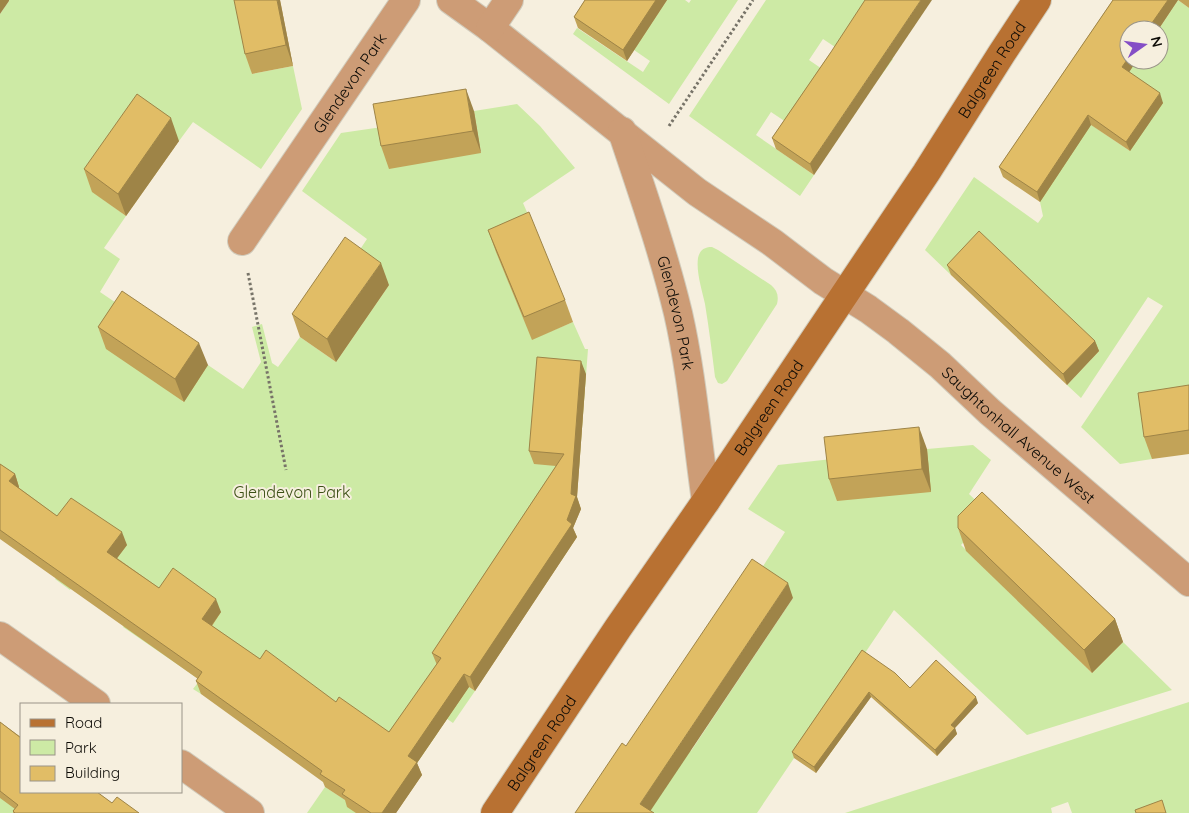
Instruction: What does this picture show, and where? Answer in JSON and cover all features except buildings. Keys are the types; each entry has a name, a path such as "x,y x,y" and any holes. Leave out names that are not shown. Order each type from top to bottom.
{"street":[{"name":"Glendevon Park","path":"242,241 406,0"},
{"path":"451,0 622,131 697,192 773,243 843,295"},
{"path":"490,28 509,0"},
{"name":"Balgreen Road","path":"495,813 926,173 1037,0"},
{"name":"Glendevon Park","path":"622,131 657,238 678,315 706,501"},
{"name":"Saughtonhall Avenue West","path":"843,295 868,309 940,365 990,412 1189,582"},
{"path":"0,636 95,703"},
{"path":"182,765 250,813"}],"path":[{"path":"650,154 753,0"},
{"path":"242,241 286,470"}],"green space":[{"path":"8,0 237,0 252,74 293,66 302,109 261,169 193,122 179,141 92,191 126,216 104,248 120,259 100,292 131,313 183,402 208,365 243,389 261,362 252,327 262,324 272,363 278,367 300,337 336,362 389,285 353,260 367,239 302,191 341,133 382,127 481,153 474,111 517,104 540,126 575,168 523,203 537,235 532,339 573,322 585,349 588,349 579,468 437,666 475,691 453,723 424,703 415,715 439,731 413,769 274,659 226,659 201,694 193,689 200,680 123,627 149,590 112,565 126,545 96,553 70,590 55,579 96,523 62,529 0,474 0,14"},
{"path":"667,0 685,0 689,3 691,0 738,0 669,104 573,34 577,28 643,72 650,61 634,50"},
{"path":"766,0 876,0 854,33 893,59 880,77 823,39 809,60 828,73 792,126 771,112 756,135 814,175 800,196 689,116"},
{"path":"1178,0 1189,8 1189,409 1146,416 1152,459 1120,464 1081,427 1163,306 1148,297 1081,398 1067,385 1099,351 983,242 951,275 925,250 974,177 1038,223 1043,216 1040,202 1072,112 1130,151 1111,98 1130,70 1169,70 1169,20 1165,20"},
{"path":"712,247 771,285 778,296 777,304 727,381 722,384 718,383 715,377 698,269 698,258 701,251"},
{"path":"973,445 991,460 969,494 990,514 961,545 1092,673 1123,642 1172,690 1027,735 894,610 757,813 649,813 655,728 691,751 793,598 758,574 785,532 748,509 778,465 832,459 930,492 927,449"},
{"path":"1189,702 1189,813 1072,813 1068,802 1051,808 1052,813 845,813"},
{"path":"325,787 350,803 357,813 307,813"},
{"path":"21,793 23,813 0,813 0,798"}]}
